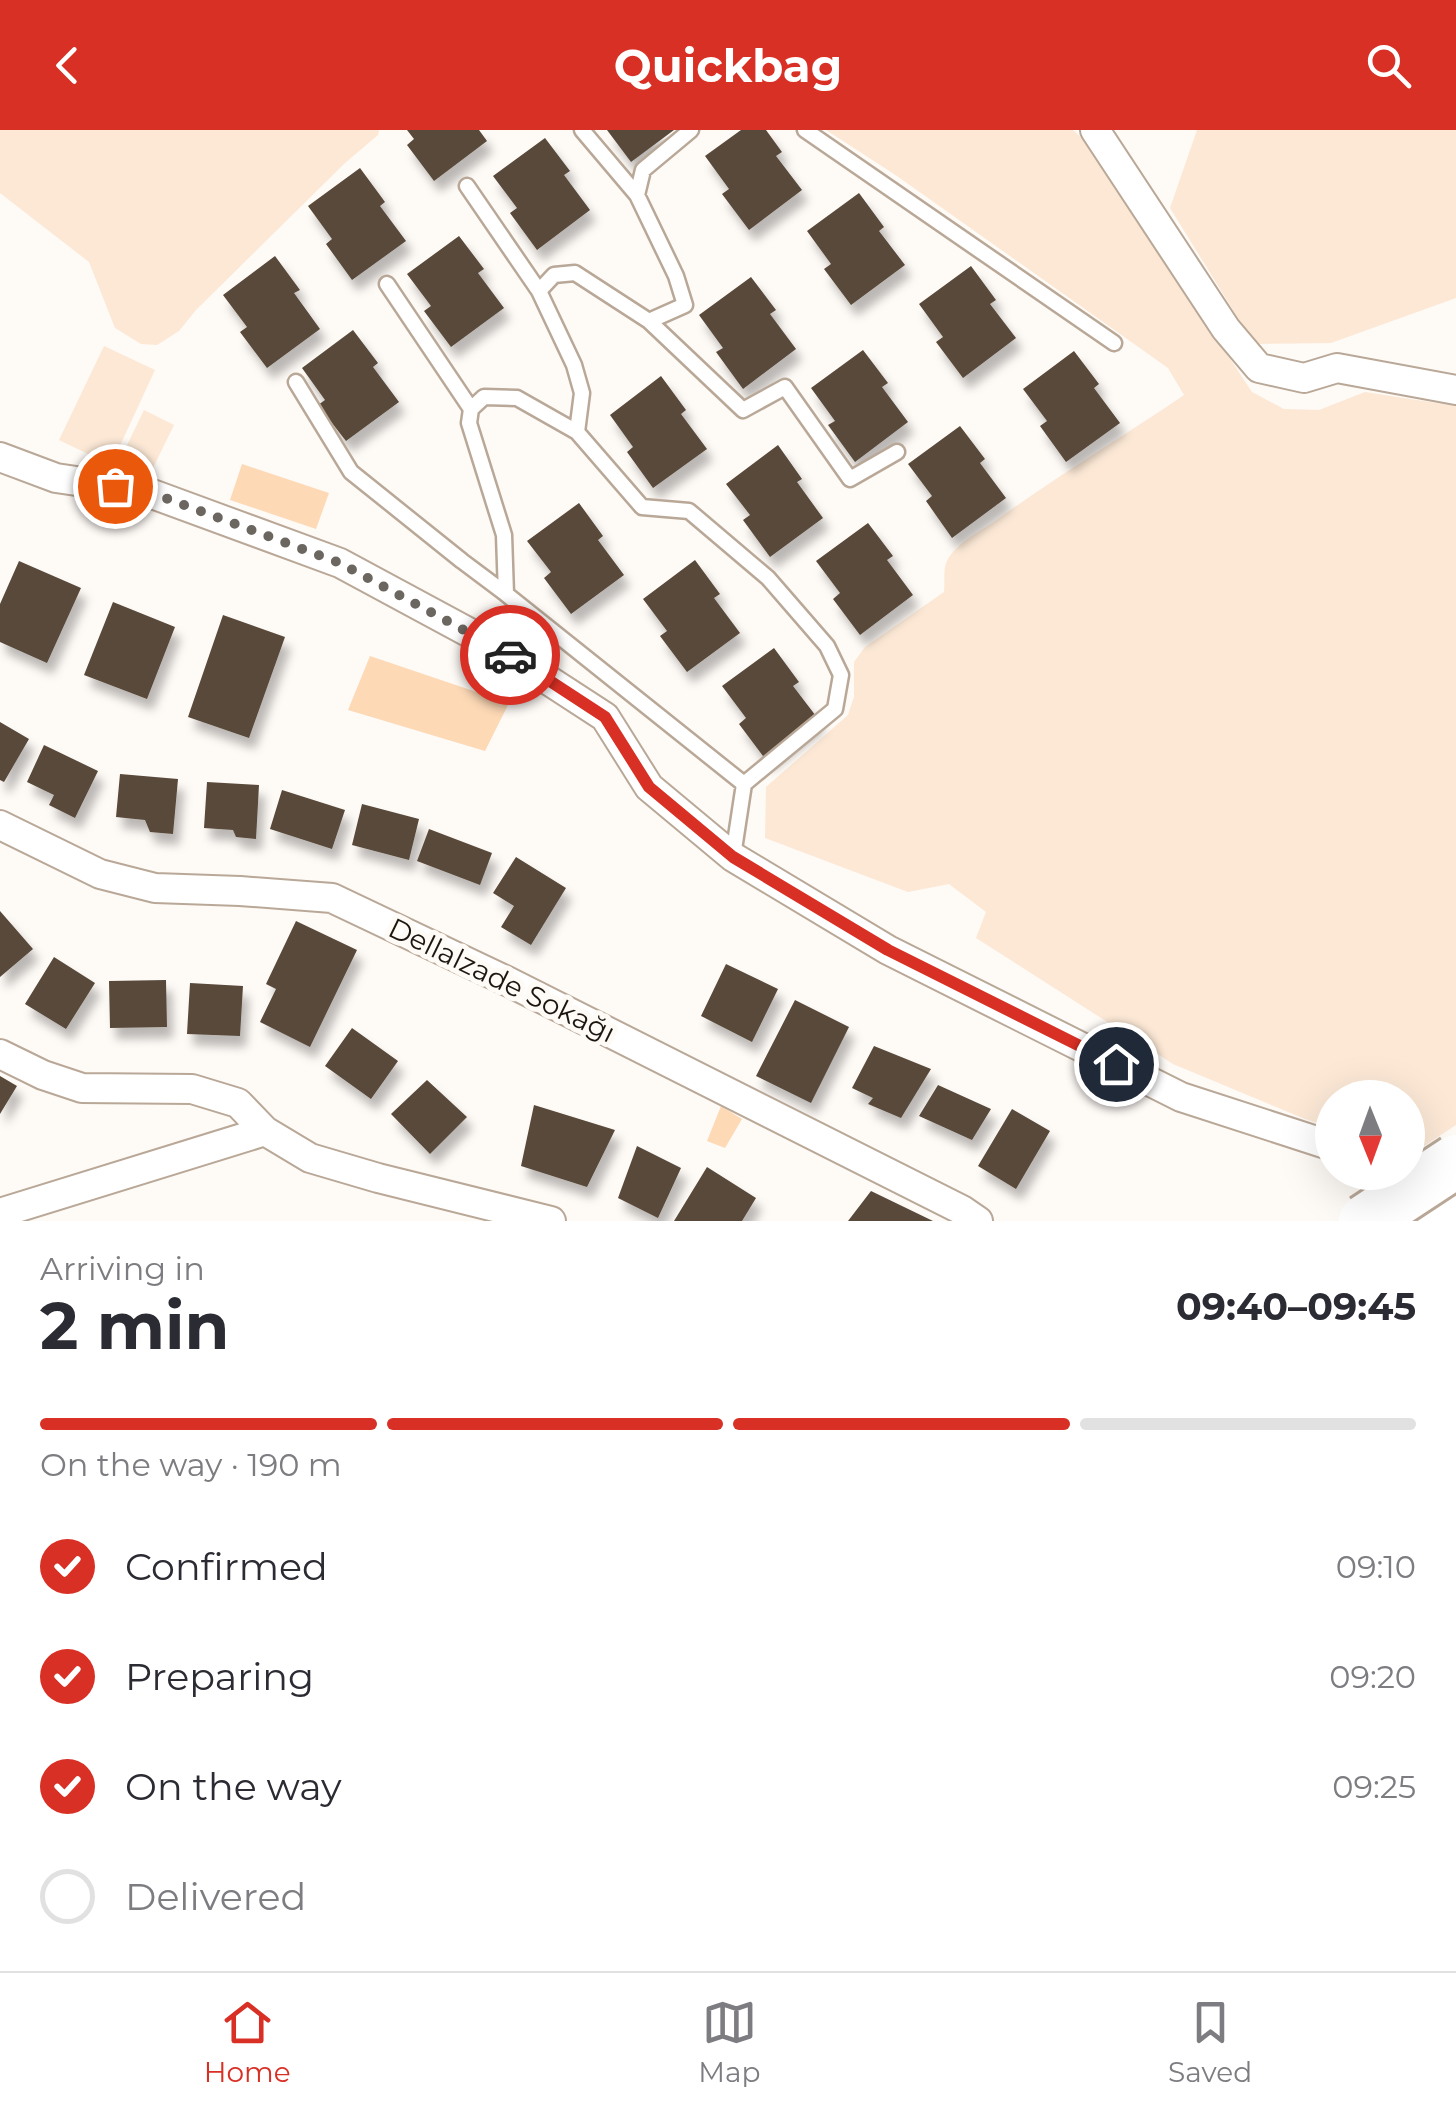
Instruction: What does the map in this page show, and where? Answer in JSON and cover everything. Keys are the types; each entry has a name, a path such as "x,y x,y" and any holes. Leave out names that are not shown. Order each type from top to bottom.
{"highway":[{"path":"1365,1221 1456,1161"},
{"path":"1437,1221 1456,1208"}],"street":[{"path":"1094,130 1226,329 1259,368 1304,378 1336,368 1456,390"},
{"path":"0,457 56,478 144,490 340,563 505,652 605,717 649,787 733,857 888,950 1180,1096 1315,1140"},
{"name":"Dellalzade Sokağı","path":"0,825 100,874 154,888 332,898 509,982 978,1221"},
{"path":"0,1054 82,1088 192,1090 238,1103 266,1131 310,1158 552,1221"},
{"path":"0,1213 266,1131"},
{"path":"1425,1177 1456,1187"}],"lane":[{"path":"582,130 637,195 686,304 650,321"},
{"path":"637,195 643,170 691,130"},
{"path":"805,130 1114,343"},
{"path":"467,186 539,292 574,365 582,393 578,432"},
{"path":"539,292 554,276 575,273 650,321 744,410 784,388 850,479 897,452"},
{"path":"387,284 471,409"},
{"path":"296,382 351,472 744,784"},
{"path":"506,594 504,535 469,423 471,409 484,398 518,398 578,432 642,507 689,511 768,578 828,646 841,675 836,709 744,784 733,857"}],"shaded area":[{"path":"0,130 379,130 179,331 157,345 141,344 115,328 89,262 0,193"},
{"path":"826,130 1073,130 1088,144 1252,392 1284,409 1319,410 1365,392 1456,406 1456,1125 1425,1145 1425,1080 1315,1080 1315,1122 1305,1119 1173,1064 976,938 986,912 949,884 908,892 765,838 766,787 848,715 854,697 854,662 865,647 944,592 946,564 956,548 1184,395 1168,368"},
{"path":"1197,130 1456,130 1456,298 1331,343 1254,344 1170,208"},
{"path":"104,346 155,370 111,465 59,440"},
{"path":"144,410 174,425 148,478 118,464"},
{"path":"242,464 329,493 316,529 230,500"},
{"path":"370,656 509,703 485,751 348,710"},
{"path":"721,1106 742,1119 725,1148 707,1141"}],"building":[{"path":"407,130 479,130 487,141 434,181 407,145 414,139"},
{"path":"607,130 674,130 631,162"},
{"path":"741,130 766,130 782,152 776,156 802,190 749,230 722,194 729,189 705,156"},
{"path":"545,138 570,171 564,175 590,210 537,250 510,213 517,208 493,176"},
{"path":"360,168 385,202 380,206 406,241 352,280 326,244 332,239 308,206"},
{"path":"859,193 884,227 879,231 905,265 851,305 824,269 831,264 807,231"},
{"path":"459,236 484,269 478,273 504,308 451,347 424,311 431,306 407,274"},
{"path":"275,256 300,290 294,293 320,329 267,368 240,332 247,327 223,295"},
{"path":"971,266 996,300 990,304 1016,338 963,378 936,342 943,337 919,304"},
{"path":"751,277 776,310 770,314 796,349 743,389 716,352 723,348 699,315"},
{"path":"353,330 378,363 373,367 399,402 346,441 318,405 325,400 302,368"},
{"path":"863,350 888,383 882,387 908,422 855,462 828,425 835,421 811,388"},
{"path":"1074,351 1099,384 1094,388 1120,423 1066,462 1040,426 1047,421 1023,389"},
{"path":"661,376 686,410 681,414 707,449 653,488 627,452 633,447 610,415"},
{"path":"960,426 985,459 980,463 1006,498 952,538 926,501 932,496 908,464"},
{"path":"778,445 802,479 797,482 823,518 770,557 743,520 750,515 726,484"},
{"path":"579,503 603,536 598,540 624,575 571,614 544,578 551,572 527,541"},
{"path":"868,523 893,556 887,560 913,595 860,635 833,599 840,593 816,561"},
{"path":"695,560 720,594 714,598 740,633 687,672 660,636 667,631 643,599"},
{"path":"19,561 81,588 47,663 0,642 0,604"},
{"path":"113,602 175,627 147,699 84,675"},
{"path":"223,615 285,637 249,738 188,717"},
{"path":"774,648 799,682 793,686 819,720 766,760 739,724 746,718 722,686"},
{"path":"0,722 29,739 4,782 0,780"},
{"path":"44,745 98,771 75,818 49,805 54,795 27,782"},
{"path":"120,774 178,779 173,834 150,832 145,820 116,817"},
{"path":"207,782 259,785 256,839 236,837 233,830 204,828"},
{"path":"282,790 345,810 332,849 270,829"},
{"path":"362,804 419,819 409,860 352,845"},
{"path":"429,829 492,853 480,885 417,861"},
{"path":"516,857 566,888 531,945 501,927 514,906 493,893"},
{"path":"0,911 33,949 0,977"},
{"path":"296,921 357,950 310,1047 260,1022 276,989 266,984"},
{"path":"54,957 95,983 66,1029 25,1004"},
{"path":"726,964 778,989 752,1042 701,1016"},
{"path":"166,980 167,1027 110,1028 109,981"},
{"path":"190,983 243,986 240,1036 187,1034"},
{"path":"795,1000 849,1027 811,1103 756,1076"},
{"path":"352,1028 398,1061 371,1099 325,1066"},
{"path":"874,1046 931,1069 901,1118 868,1104 873,1098 852,1088"},
{"path":"0,1076 17,1086 0,1114"},
{"path":"427,1080 467,1117 430,1154 391,1114"},
{"path":"938,1085 991,1109 972,1140 919,1116"},
{"path":"534,1105 615,1130 587,1187 521,1166"},
{"path":"1012,1109 1050,1131 1016,1189 978,1166"},
{"path":"637,1146 681,1168 658,1218 618,1198"},
{"path":"707,1167 756,1198 742,1221 674,1221"},
{"path":"871,1191 933,1221 848,1221"}],"way so far":[{"path":"115,486 144,490 340,563 510,655"}],"route":[{"path":"510,655 605,717 649,787 733,857 888,950 1116,1064"}]}
